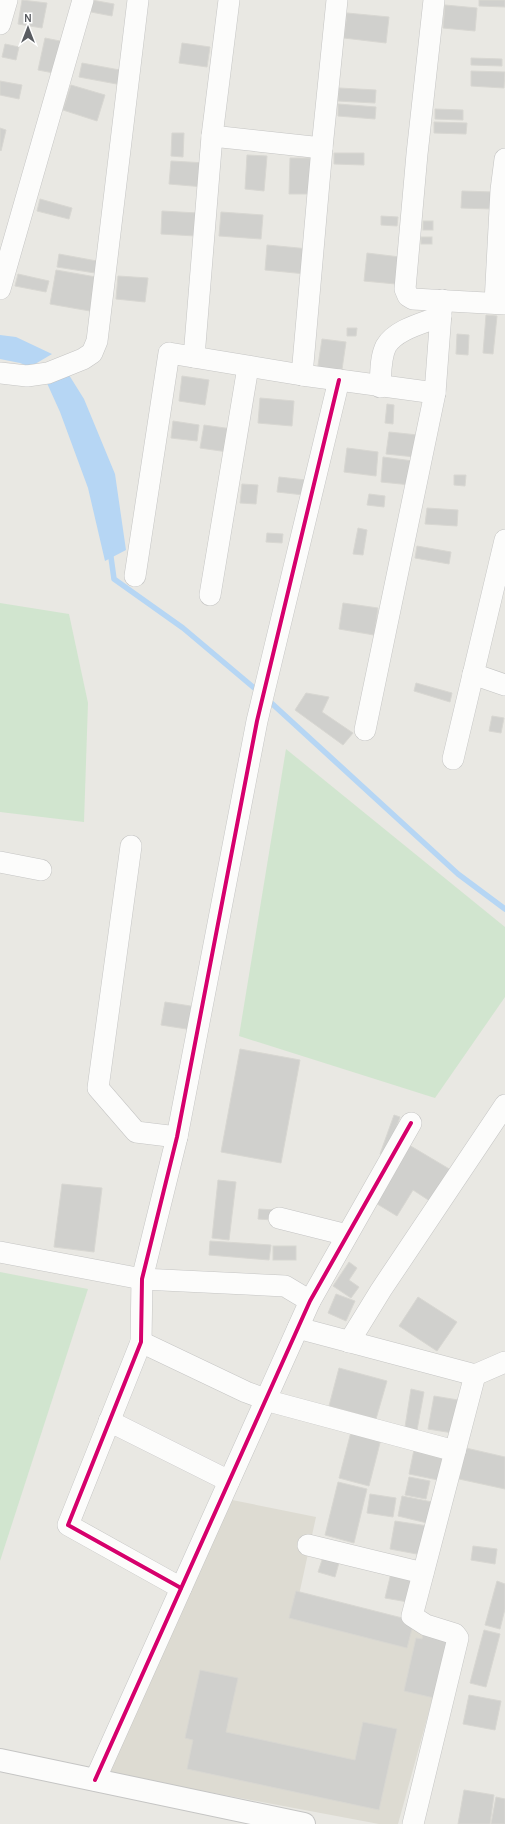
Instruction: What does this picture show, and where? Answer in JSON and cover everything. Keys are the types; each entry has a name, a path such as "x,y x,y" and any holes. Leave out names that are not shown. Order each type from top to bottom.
{"street":[{"path":"0,24 7,0"},
{"path":"0,289 83,0"},
{"path":"0,373 27,376 48,373 83,359 92,353 97,341 138,0"},
{"path":"194,357 212,136 229,0"},
{"path":"302,375 337,0"},
{"path":"434,0 404,279 405,289 408,296 441,308 500,304 501,190 505,159"},
{"path":"212,136 322,148"},
{"path":"380,386 381,366 386,346 396,336 441,308"},
{"path":"365,730 435,393 441,308"},
{"path":"135,576 169,353 248,367 435,393"},
{"path":"210,595 248,367"},
{"path":"181,1588 68,1525 141,1342 142,1279 177,1137 263,696 339,380"},
{"path":"453,758 505,540"},
{"path":"473,674 505,686"},
{"path":"131,846 98,1088 136,1132 177,1137"},
{"path":"0,862 41,870"},
{"path":"349,1342 374,1301 505,1105"},
{"path":"94,1780 310,1301 411,1123"},
{"path":"279,1218 347,1235"},
{"path":"0,1252 142,1279 285,1286 310,1301"},
{"path":"298,1328 475,1375 505,1362"},
{"path":"141,1342 246,1392 265,1398 266,1400 455,1451"},
{"path":"413,1824 458,1638 455,1634 426,1625 412,1616 475,1375"},
{"path":"109,1421 229,1481"},
{"path":"308,1545 423,1572"},
{"path":"0,1760 304,1824"}],"shaded area":[{"path":"227,1499 316,1517 299,1595 450,1635 398,1824 379,1824 102,1772"}],"green space":[{"path":"0,603 69,614 88,703 84,822 0,812"},
{"path":"286,749 505,927 505,997 435,1098 239,1036"},
{"path":"0,1272 88,1289 0,1561"}],"water":[{"path":"0,335 16,337 52,354 30,367 20,363 0,359"},
{"path":"69,375 84,399 115,474 126,550 105,561 88,488 60,412 46,381"}],"building":[{"path":"22,0 47,3 42,28 18,24"},
{"path":"92,0 114,4 112,16 91,12"},
{"path":"479,0 505,0 505,7 479,6"},
{"path":"445,5 477,8 475,31 443,28"},
{"path":"347,13 389,17 386,43 344,38"},
{"path":"45,38 65,42 59,74 38,70"},
{"path":"182,43 210,47 207,67 179,63"},
{"path":"5,44 19,47 16,60 2,57"},
{"path":"471,58 502,59 502,66 471,65"},
{"path":"82,63 125,71 122,85 79,77"},
{"path":"471,71 505,72 504,88 471,86"},
{"path":"0,81 22,85 19,99 0,95"},
{"path":"71,85 105,95 97,121 63,110"},
{"path":"339,88 376,90 375,103 338,101"},
{"path":"338,104 376,107 375,119 338,116"},
{"path":"435,109 463,110 463,120 435,119"},
{"path":"434,122 467,123 466,134 434,133"},
{"path":"0,128 6,130 1,151 0,150"},
{"path":"172,133 184,133 183,157 171,156"},
{"path":"334,153 364,153 364,165 334,164"},
{"path":"247,155 267,156 264,191 245,189"},
{"path":"290,158 312,158 312,194 289,194"},
{"path":"171,161 206,163 204,187 169,184"},
{"path":"462,191 493,192 493,209 461,208"},
{"path":"40,199 72,208 69,219 37,211"},
{"path":"162,211 197,213 196,236 161,234"},
{"path":"221,212 263,215 261,239 219,236"},
{"path":"381,216 398,217 397,226 381,225"},
{"path":"423,221 433,221 433,230 423,230"},
{"path":"421,237 432,237 432,244 421,244"},
{"path":"267,245 309,249 306,274 265,270"},
{"path":"367,253 400,257 396,284 364,281"},
{"path":"59,254 97,261 95,273 57,267"},
{"path":"56,270 96,277 90,311 50,304"},
{"path":"18,274 49,281 46,292 15,286"},
{"path":"118,276 148,278 145,302 116,299"},
{"path":"486,315 497,316 493,354 483,353"},
{"path":"347,328 357,328 356,336 347,336"},
{"path":"457,334 469,335 468,355 456,354"},
{"path":"322,339 346,342 341,376 317,372"},
{"path":"182,376 209,380 205,405 179,401"},
{"path":"260,398 294,401 292,426 258,423"},
{"path":"387,404 394,405 393,424 385,423"},
{"path":"173,421 199,425 197,441 171,438"},
{"path":"204,425 232,429 228,452 200,448"},
{"path":"389,432 418,435 415,457 386,454"},
{"path":"347,448 378,452 376,476 344,472"},
{"path":"383,457 413,461 411,485 381,482"},
{"path":"454,475 466,475 465,486 454,485"},
{"path":"279,477 306,480 304,495 277,492"},
{"path":"242,484 258,485 256,504 240,503"},
{"path":"369,494 385,496 384,507 367,505"},
{"path":"427,508 458,510 457,526 425,524"},
{"path":"358,528 367,530 363,555 353,554"},
{"path":"267,533 283,534 282,543 266,542"},
{"path":"417,546 451,552 449,564 415,558"},
{"path":"343,603 378,608 374,635 339,629"},
{"path":"416,683 452,693 450,702 414,691"},
{"path":"306,693 329,697 322,712 353,733 343,745 295,710"},
{"path":"492,716 504,718 501,733 489,731"},
{"path":"165,1002 197,1007 193,1030 161,1025"},
{"path":"240,1049 300,1060 281,1163 221,1152"},
{"path":"394,1115 400,1117 386,1156 380,1154"},
{"path":"409,1145 456,1173 436,1205 413,1190 397,1216 374,1202"},
{"path":"218,1180 236,1182 229,1240 212,1238"},
{"path":"62,1184 102,1188 94,1252 54,1247"},
{"path":"259,1209 274,1210 273,1220 258,1219"},
{"path":"210,1241 271,1245 269,1260 209,1255"},
{"path":"273,1246 296,1246 296,1260 273,1260"},
{"path":"349,1262 357,1268 349,1280 359,1287 351,1298 333,1286"},
{"path":"336,1294 355,1301 346,1321 328,1313"},
{"path":"418,1297 457,1322 437,1351 399,1326"},
{"path":"339,1368 387,1381 376,1419 329,1406"},
{"path":"411,1389 424,1392 417,1430 405,1427"},
{"path":"434,1396 458,1400 453,1433 428,1429"},
{"path":"351,1432 381,1439 369,1486 339,1478"},
{"path":"415,1445 444,1451 438,1480 409,1474"},
{"path":"466,1448 505,1457 505,1489 459,1479"},
{"path":"409,1477 430,1481 426,1499 405,1495"},
{"path":"338,1482 367,1489 354,1543 325,1535"},
{"path":"370,1494 396,1498 393,1517 367,1513"},
{"path":"402,1496 432,1502 427,1523 398,1516"},
{"path":"395,1521 428,1526 422,1555 390,1549"},
{"path":"473,1546 497,1549 495,1564 471,1560"},
{"path":"324,1554 340,1559 335,1577 318,1572"},
{"path":"392,1569 414,1574 408,1602 385,1598"},
{"path":"497,1581 505,1584 505,1609 500,1629 485,1625"},
{"path":"296,1591 414,1621 407,1648 289,1618"},
{"path":"424,1630 455,1639 443,1700 404,1691 416,1638 422,1639"},
{"path":"484,1630 500,1634 486,1687 470,1683"},
{"path":"200,1670 238,1678 226,1732 355,1760 363,1722 397,1729 379,1810 187,1769 193,1740 185,1738"},
{"path":"469,1695 501,1701 495,1730 463,1724"},
{"path":"464,1790 494,1795 490,1824 458,1824"},
{"path":"496,1797 505,1799 505,1824 491,1824"}],"waterway":[{"path":"110,550 114,579 183,628 259,692"},
{"path":"267,699 458,874 505,909"}],"cycle path":[{"path":"181,1588 68,1525 141,1342 142,1279 177,1137 257,721 339,380"},
{"path":"95,1780 310,1301 411,1123"}]}
